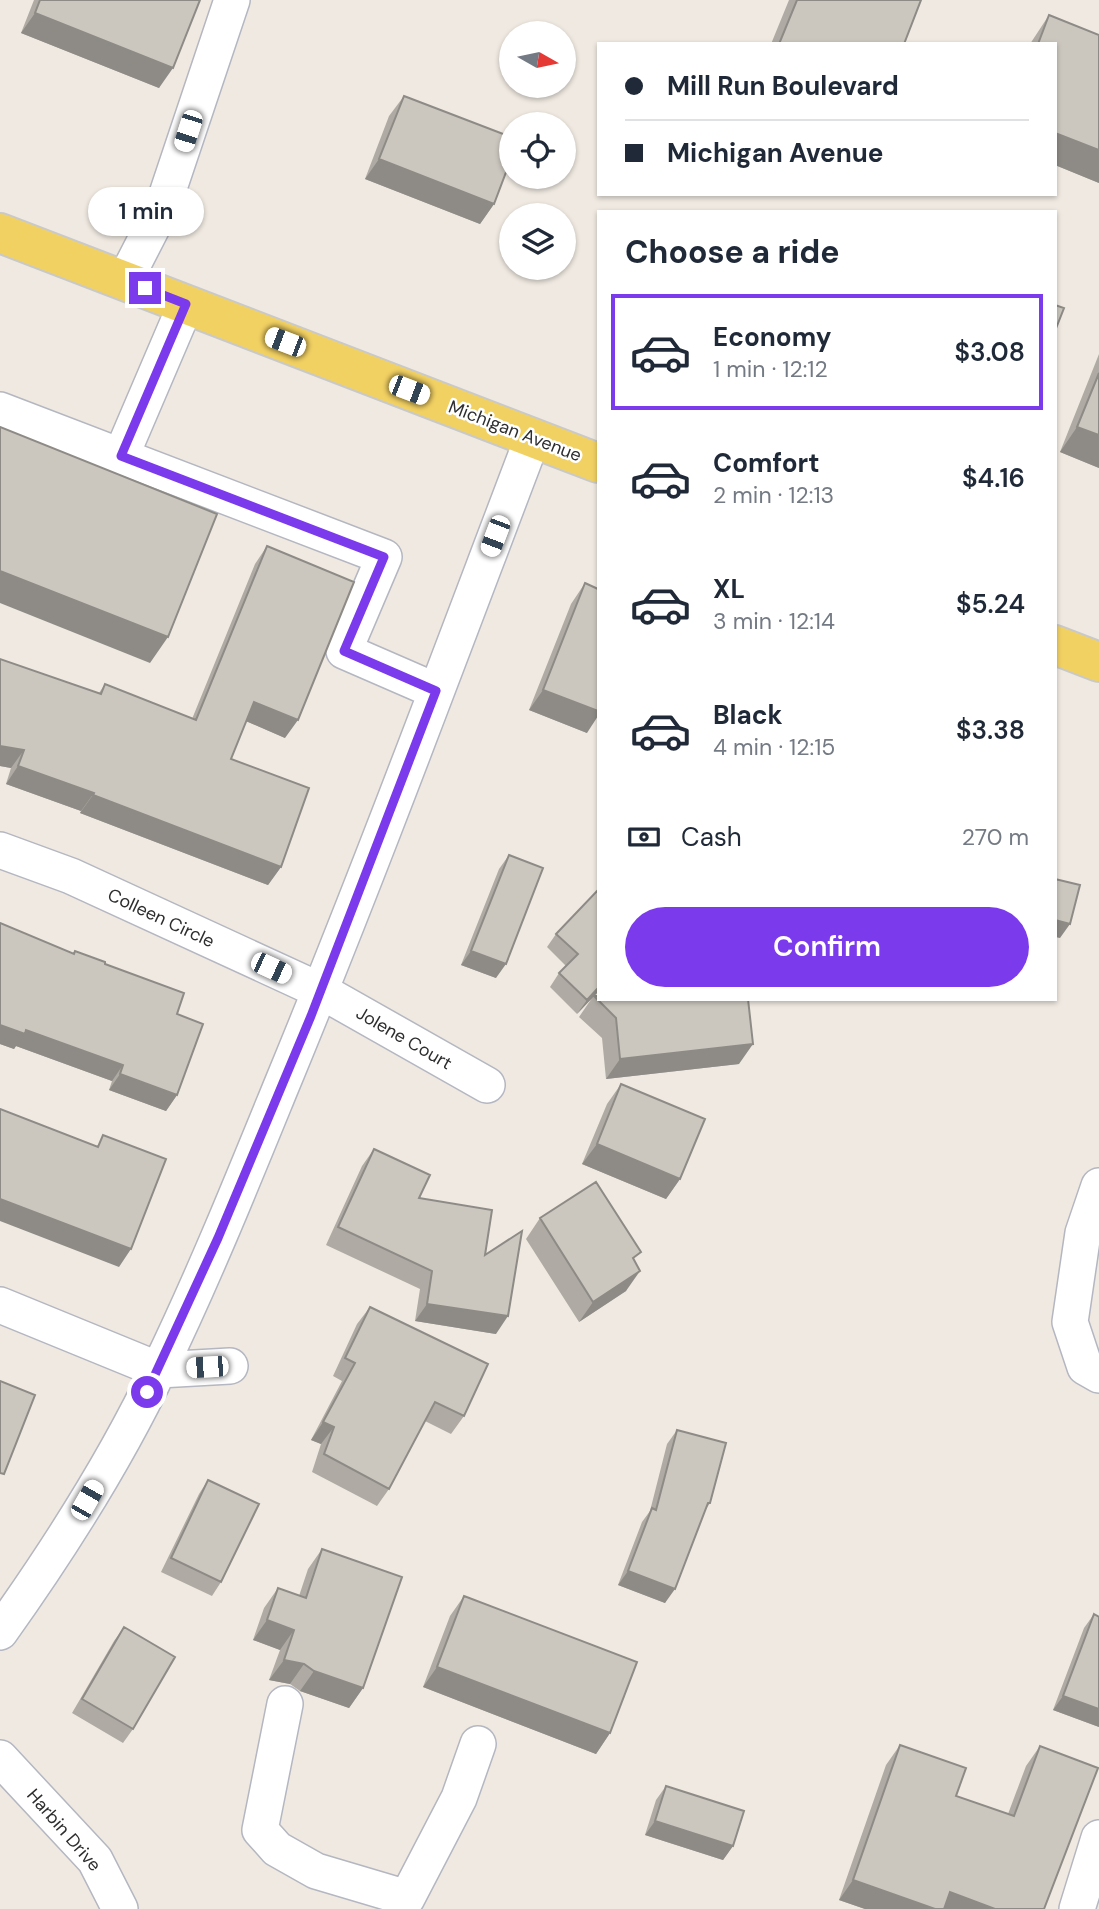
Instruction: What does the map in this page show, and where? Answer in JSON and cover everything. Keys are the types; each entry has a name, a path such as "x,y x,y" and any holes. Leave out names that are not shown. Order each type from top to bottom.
{"main road":[{"name":"Michigan Avenue","path":"0,233 597,463"},
{"path":"1057,646 1099,662"}],"street":[{"path":"125,281 163,206 232,0"},
{"path":"121,456 186,304"},
{"path":"0,410 384,557 344,651 436,691"},
{"path":"0,1632 50,1562 112,1458 159,1370 218,1238 321,991 533,437"},
{"name":"Colleen Circle","path":"0,850 71,877 321,991"},
{"name":"Jolene Court","path":"321,991 486,1086"},
{"path":"1099,1186 1083,1233 1070,1322 1085,1367 1099,1375"},
{"path":"0,1305 159,1370 230,1366"},
{"path":"285,1704 260,1829 277,1849 316,1871 409,1904 459,1798 478,1744"},
{"name":"Harbin Drive","path":"0,1758 95,1860 120,1909"},
{"path":"1077,1909 1099,1838"}],"building":[{"path":"40,0 200,0 173,68 35,13"},
{"path":"797,0 921,0 905,42 780,42"},
{"path":"1049,15 1099,35 1099,150 1057,134 1057,42 1039,42"},
{"path":"404,96 499,132 500,189 494,204 379,159"},
{"path":"1057,306 1064,308 1057,326"},
{"path":"1099,373 1099,435 1077,427"},
{"path":"0,427 217,514 168,637 0,571"},
{"path":"267,546 354,582 298,720 254,702 231,759 309,788 281,867 18,766 24,750 0,746 0,659 101,694 105,684 196,720"},
{"path":"585,583 597,589 597,711 543,690"},
{"path":"509,855 543,868 506,964 471,951"},
{"path":"1057,879 1080,885 1070,924 1057,921"},
{"path":"597,891 597,989 587,1000 559,973 578,954 556,934"},
{"path":"0,923 74,954 75,951 184,993 177,1014 203,1024 177,1095 120,1074 123,1065 26,1030 25,1034 0,1025"},
{"path":"599,1001 748,1001 753,1044 620,1059 616,1018"},
{"path":"621,1084 705,1119 680,1179 597,1144"},
{"path":"0,1109 98,1147 103,1135 166,1159 131,1249 0,1199"},
{"path":"374,1149 430,1175 419,1198 492,1210 485,1255 522,1231 508,1316 427,1304 432,1271 338,1227"},
{"path":"596,1182 641,1252 633,1258 640,1271 593,1302 540,1218"},
{"path":"370,1307 488,1364 464,1416 435,1402 389,1489 324,1454 334,1427 323,1422 355,1363 345,1358"},
{"path":"0,1381 35,1395 4,1474 0,1473"},
{"path":"677,1430 726,1443 710,1503 675,1589 628,1571 652,1508 656,1510"},
{"path":"208,1480 259,1504 221,1582 171,1558"},
{"path":"322,1549 402,1577 363,1688 314,1671 304,1664 284,1660 294,1630 267,1620 278,1588 306,1598"},
{"path":"464,1596 637,1662 610,1733 437,1667"},
{"path":"1094,1614 1099,1617 1099,1709 1063,1696"},
{"path":"124,1627 175,1657 133,1729 82,1699"},
{"path":"900,1745 966,1768 956,1796 1014,1816 1040,1746 1098,1768 1044,1909 995,1909 950,1892 944,1909 935,1909 853,1880"},
{"path":"666,1786 744,1811 733,1846 655,1821"}],"route":[{"path":"145,288 186,304 121,456 384,557 344,651 436,691 311,1016 218,1238 147,1392"}]}
